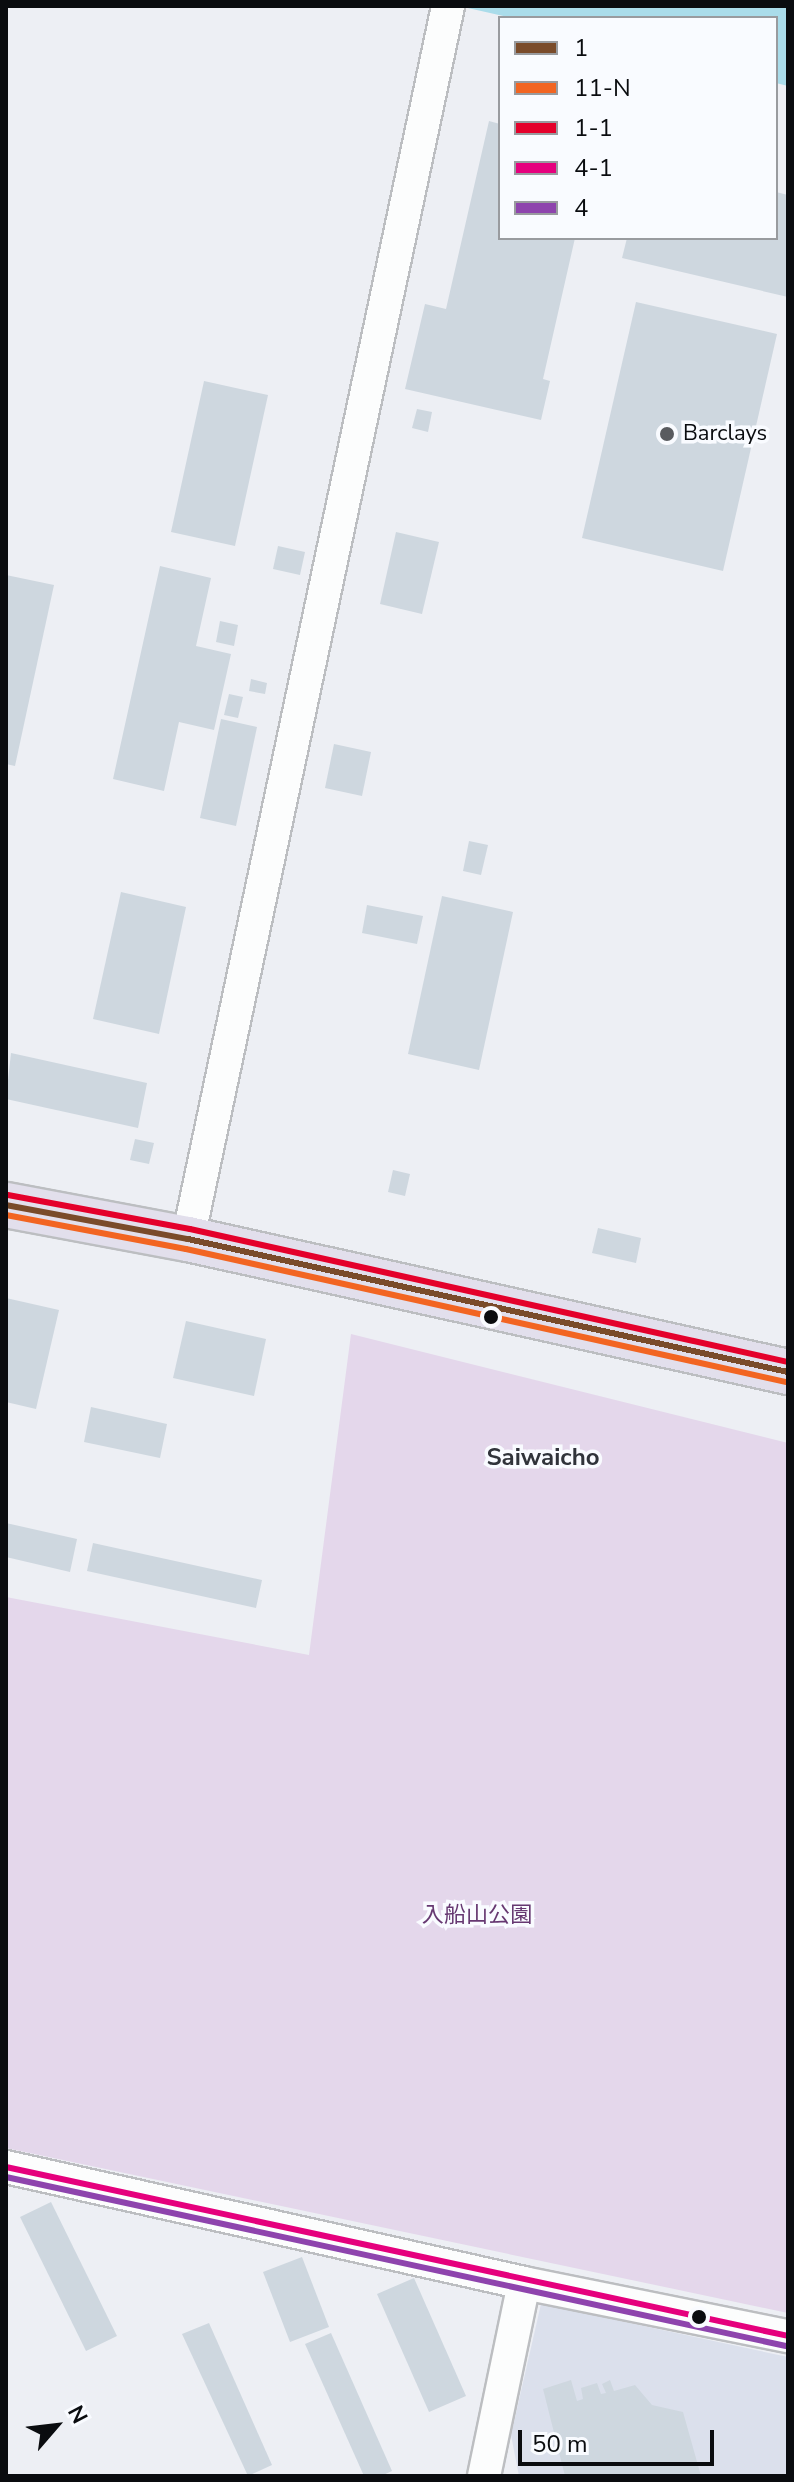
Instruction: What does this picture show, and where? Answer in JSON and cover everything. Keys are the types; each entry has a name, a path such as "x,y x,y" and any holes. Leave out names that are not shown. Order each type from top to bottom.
{"highway":[{"path":"6,1205 188,1239 788,1372"}],"street":[{"path":"188,1239 447,8"},
{"path":"6,2167 524,2283 788,2336"},
{"path":"484,2476 524,2283"}],"shaded area":[{"path":"541,2304 788,2357 788,2476 519,2476 511,2435"}],"green space":[{"name":"入船山公園","path":"351,1334 788,1443 788,2313 6,2148 6,1597 309,1655"}],"water":[{"path":"459,6 788,6 788,86 778,84 778,16 503,16"}],"building":[{"path":"489,121 498,123 498,240 575,240 543,379 550,381 541,420 405,389 425,304 446,309"},
{"path":"778,192 788,195 788,297 622,258 626,240 778,240"},
{"path":"636,302 777,334 723,571 582,538"},
{"path":"204,381 268,395 235,546 171,532"},
{"path":"417,409 432,412 428,432 412,428"},
{"path":"396,532 439,542 422,614 380,604"},
{"path":"278,546 305,552 300,575 273,569"},
{"path":"160,566 211,578 196,646 231,654 214,730 179,722 164,791 113,779"},
{"path":"6,575 54,585 15,766 6,764"},
{"path":"220,621 238,625 234,646 216,642"},
{"path":"251,679 267,683 265,694 249,691"},
{"path":"229,694 243,697 238,718 224,715"},
{"path":"221,719 257,727 236,826 200,818"},
{"path":"334,744 371,752 362,796 325,788"},
{"path":"469,841 488,845 481,875 463,871"},
{"path":"121,892 186,907 159,1034 93,1019"},
{"path":"442,896 513,912 479,1070 408,1054"},
{"path":"367,905 423,916 417,944 362,933"},
{"path":"11,1053 147,1083 138,1128 6,1099"},
{"path":"135,1139 154,1143 149,1164 130,1160"},
{"path":"393,1170 410,1174 405,1196 388,1192"},
{"path":"598,1228 641,1238 636,1263 592,1253"},
{"path":"6,1298 59,1310 36,1409 6,1402"},
{"path":"186,1321 266,1339 254,1396 173,1378"},
{"path":"91,1407 167,1424 160,1458 84,1442"},
{"path":"6,1523 77,1539 70,1572 6,1557"},
{"path":"93,1543 262,1580 256,1608 87,1571"},
{"path":"51,2202 117,2336 86,2351 20,2217"},
{"path":"302,2257 329,2327 290,2342 263,2272"},
{"path":"414,2278 466,2396 429,2412 377,2294"},
{"path":"209,2323 272,2465 248,2476 182,2334"},
{"path":"331,2333 392,2471 381,2476 364,2476 305,2344"},
{"path":"571,2380 577,2401 583,2399 581,2388 597,2383 601,2394 606,2393 602,2384 610,2380 614,2391 635,2385 652,2405 683,2412 701,2476 565,2476 543,2389"}],"transit line":[{"name":"1-1","path":"8,1195 190,1229 788,1362"},
{"name":"1","path":"6,1205 188,1239 788,1372"},
{"name":"11-N","path":"6,1215 186,1249 786,1382"},
{"name":"4-1","path":"6,2167 788,2336"},
{"name":"4","path":"6,2177 786,2346"}],"place":[{"name":"Barclays","path":"667,434"}],"district":[{"name":"Saiwaicho","path":"543,1458"}]}
